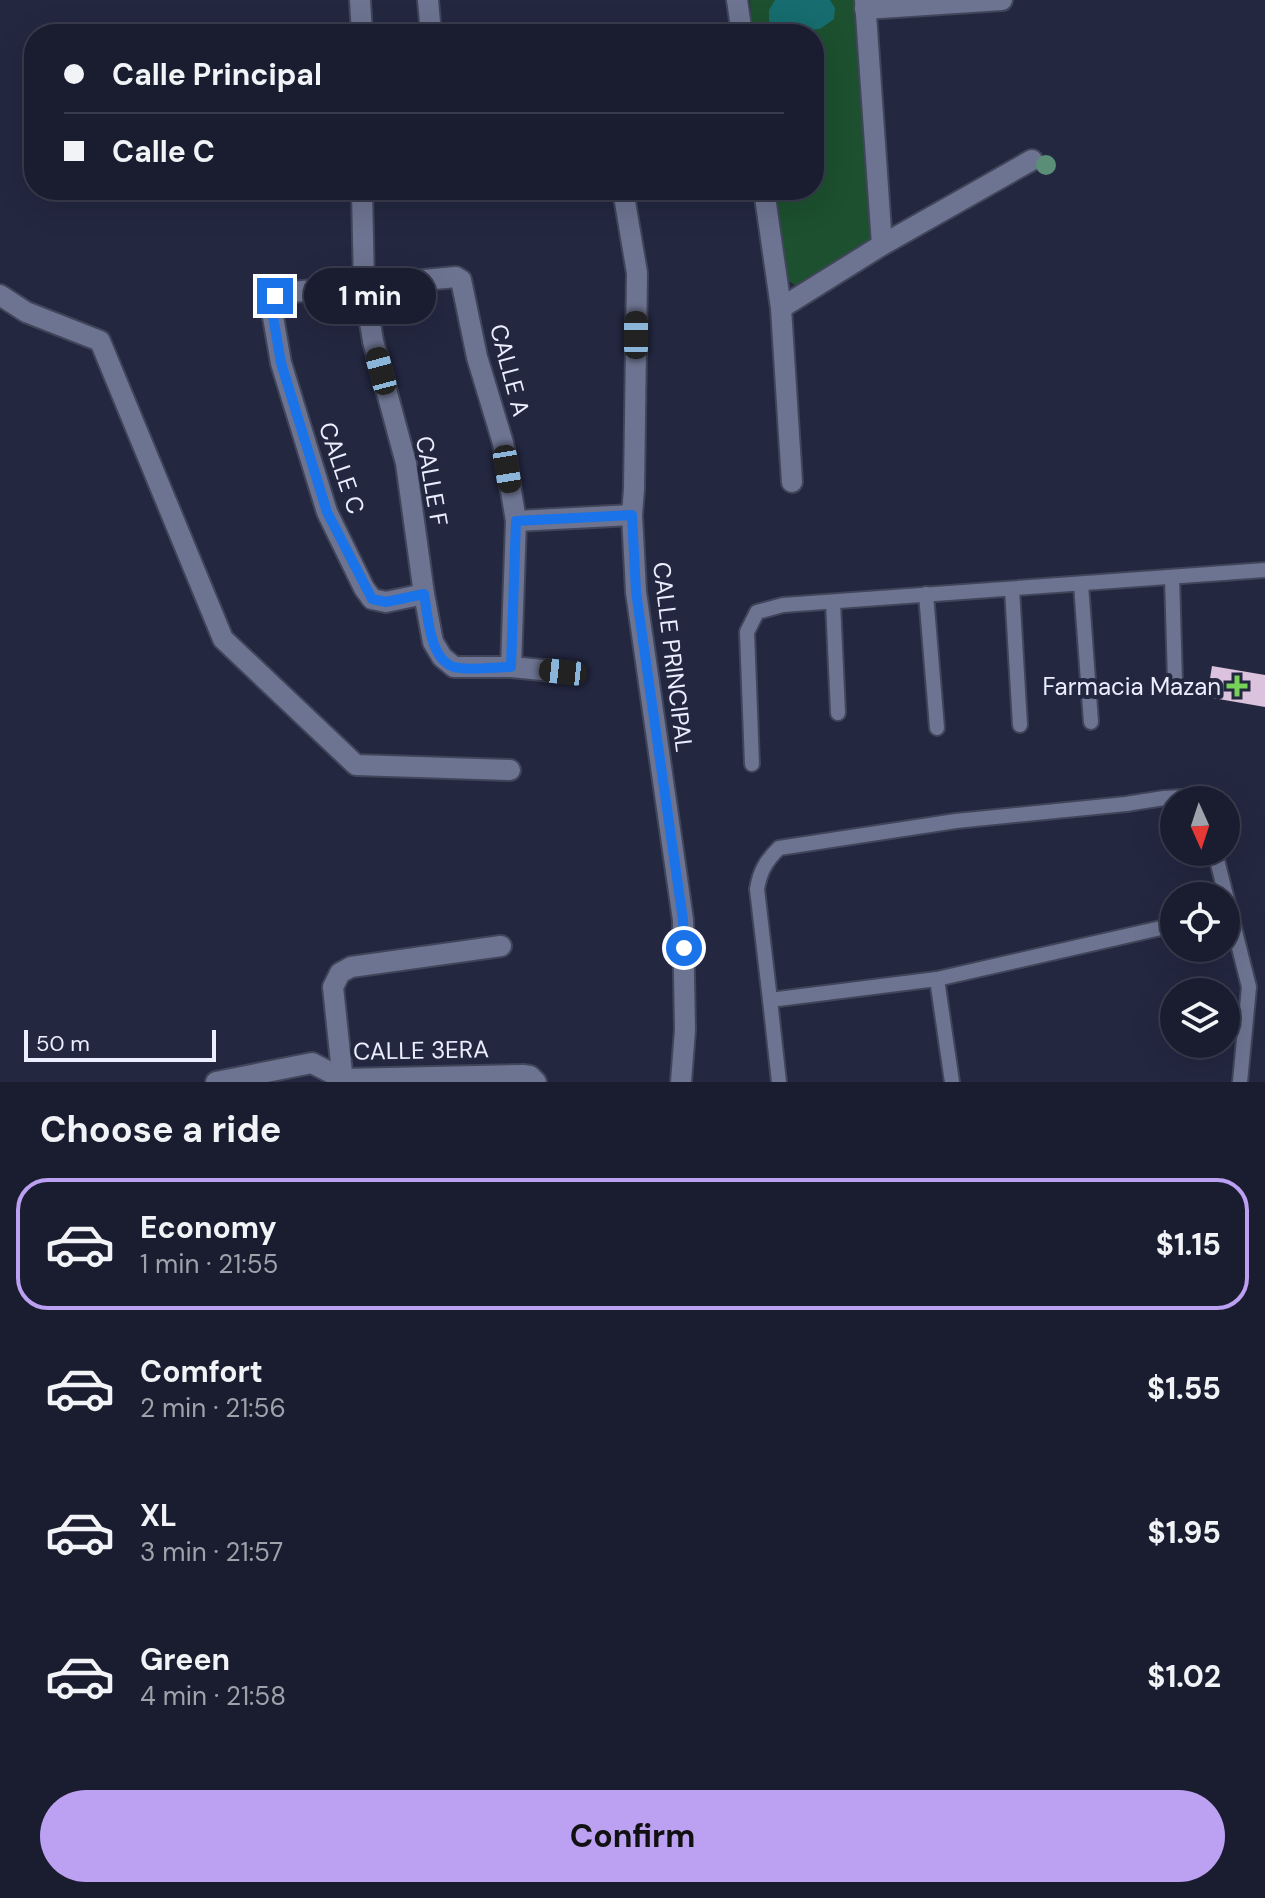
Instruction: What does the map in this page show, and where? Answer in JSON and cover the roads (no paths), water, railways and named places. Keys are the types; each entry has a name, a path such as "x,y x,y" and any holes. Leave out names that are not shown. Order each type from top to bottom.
{"street":[{"path":"360,0 361,24"},
{"path":"428,0 430,24"},
{"path":"737,0 741,24"},
{"path":"882,245 865,5 1002,0"},
{"path":"781,308 882,245 1032,160"},
{"name":"CALLE F","path":"362,200 364,286 373,341 406,463 433,642 442,657 454,667 511,667 563,672"},
{"name":"CALLE PRINCIPAL","path":"625,200 637,273 632,515 636,592 683,920 685,1030 681,1082"},
{"path":"765,200 781,308 792,482"},
{"name":"CALLE A","path":"364,286 459,278 463,284 477,357 503,443 516,521 511,667"},
{"name":"CALLE C","path":"364,286 275,296 271,305 281,363 327,512 364,588 372,599 386,602 424,594"},
{"path":"0,295 26,312 100,341 223,639 356,765 510,770"},
{"path":"516,521 632,515"},
{"path":"343,1080 333,987 340,973 351,967 501,946"},
{"name":"CALLE 3ERA","path":"216,1082 312,1063 343,1080 523,1075 535,1081"}],"lane":[{"path":"752,764 747,632 757,612 783,605 1265,570"},
{"path":"1172,577 1175,681"},
{"path":"1081,584 1091,722"},
{"path":"1012,589 1020,725"},
{"path":"926,594 937,728"},
{"path":"833,602 838,713"},
{"path":"779,1082 757,889 766,861 779,848 956,821 1160,799"},
{"path":"770,1000 937,979 1160,928"},
{"path":"1240,953 1249,987 1240,1082"},
{"path":"937,979 952,1082"}],"place":[{"name":"Farmacia Mazan","path":"1237,686"}]}
